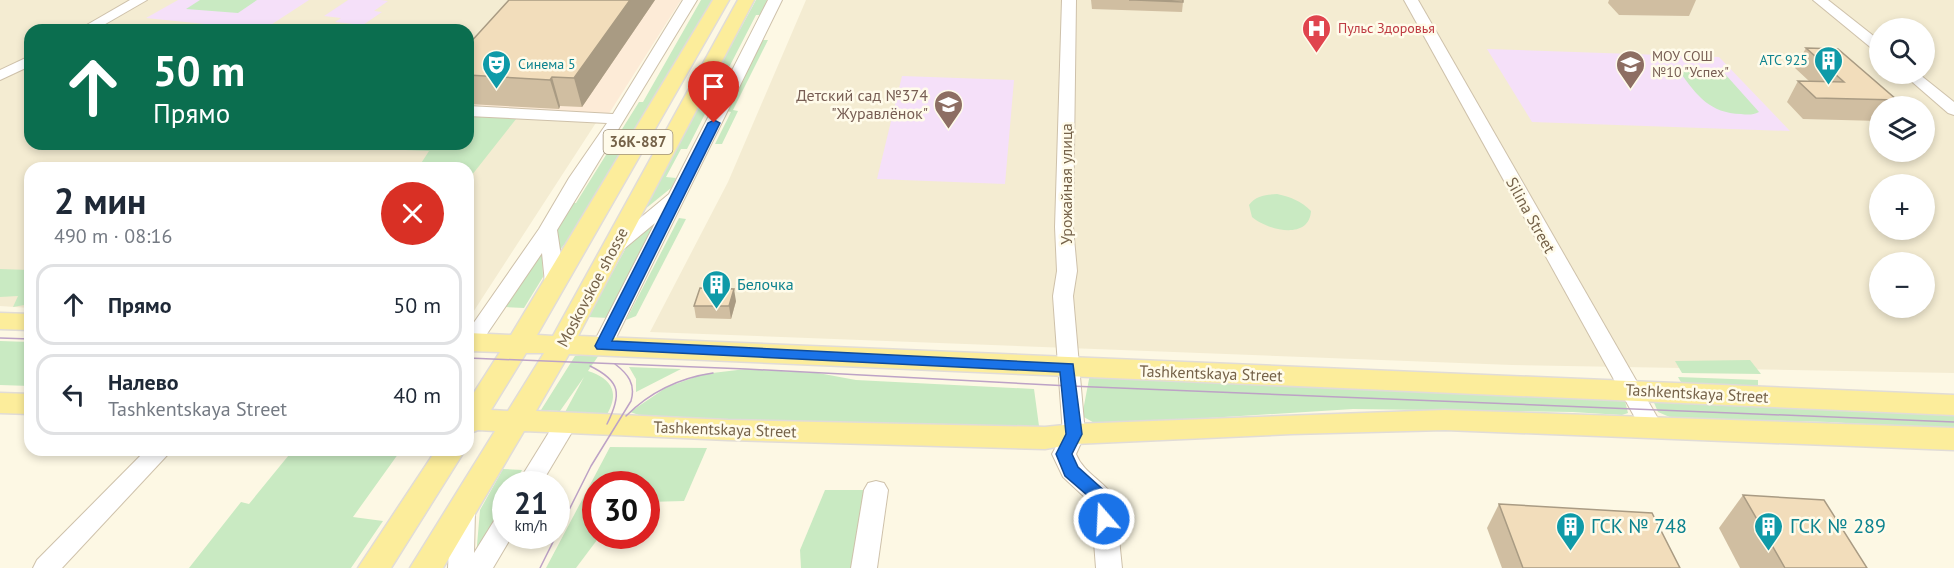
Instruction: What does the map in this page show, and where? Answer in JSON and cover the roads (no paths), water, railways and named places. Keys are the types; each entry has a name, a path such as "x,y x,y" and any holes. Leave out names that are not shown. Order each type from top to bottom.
{"main road":[{"name":"Moskovskoe shosse","path":"474,413 519,344 721,0"},
{"name":"Moskovskoe shosse","path":"426,568 561,346 746,0"},
{"path":"0,321 24,322"},
{"name":"Tashkentskaya Street","path":"474,342 1954,405"},
{"path":"0,403 24,404"},
{"name":"Tashkentskaya Street","path":"474,421 1045,438 1074,434 1291,424 1445,420 1954,440"},
{"path":"374,568 447,456"}],"street":[{"path":"96,24 140,0"},
{"path":"474,336 548,230 690,0"},
{"path":"602,346 775,0"},
{"name":"Урожайная улица","path":"1069,0 1064,206 1067,271 1063,296 1074,434"},
{"name":"Silina Street","path":"1411,0 1653,428"},
{"path":"1820,0 1869,39"},
{"path":"0,76 24,63"},
{"path":"1922,84 1954,110"},
{"path":"474,111 618,119"},
{"path":"612,249 679,193"},
{"path":"548,230 555,283"},
{"path":"537,471 567,422"},
{"path":"1074,434 1064,454 1071,471 1103,500 1108,568"},
{"path":"46,568 154,456"},
{"path":"864,568 876,490"},
{"path":"461,568 463,508"},
{"path":"479,568 492,546"}],"tram line":[{"path":"0,338 24,339"},
{"path":"474,358 746,369 1070,386 1954,422"},
{"path":"540,568 591,466 631,401 632,384 615,364"},
{"path":"590,366 608,377 616,389 615,404 607,424"},
{"path":"626,416 635,407 666,387 688,378 713,373"}],"place":[{"name":"Пульс Здоровья","path":"1317,54"},
{"name":"АТС 925","path":"1829,86"},
{"name":"Синема 5","path":"497,90"},
{"name":"МОУ СОШ №10 \"Успех\"","path":"1631,90"},
{"name":"Детский сад №374 \"Журавлёнок\"","path":"949,130"},
{"name":"Белочка","path":"716,310"},
{"name":"ГСК № 748","path":"1570,552"},
{"name":"ГСК № 289","path":"1769,552"}]}
